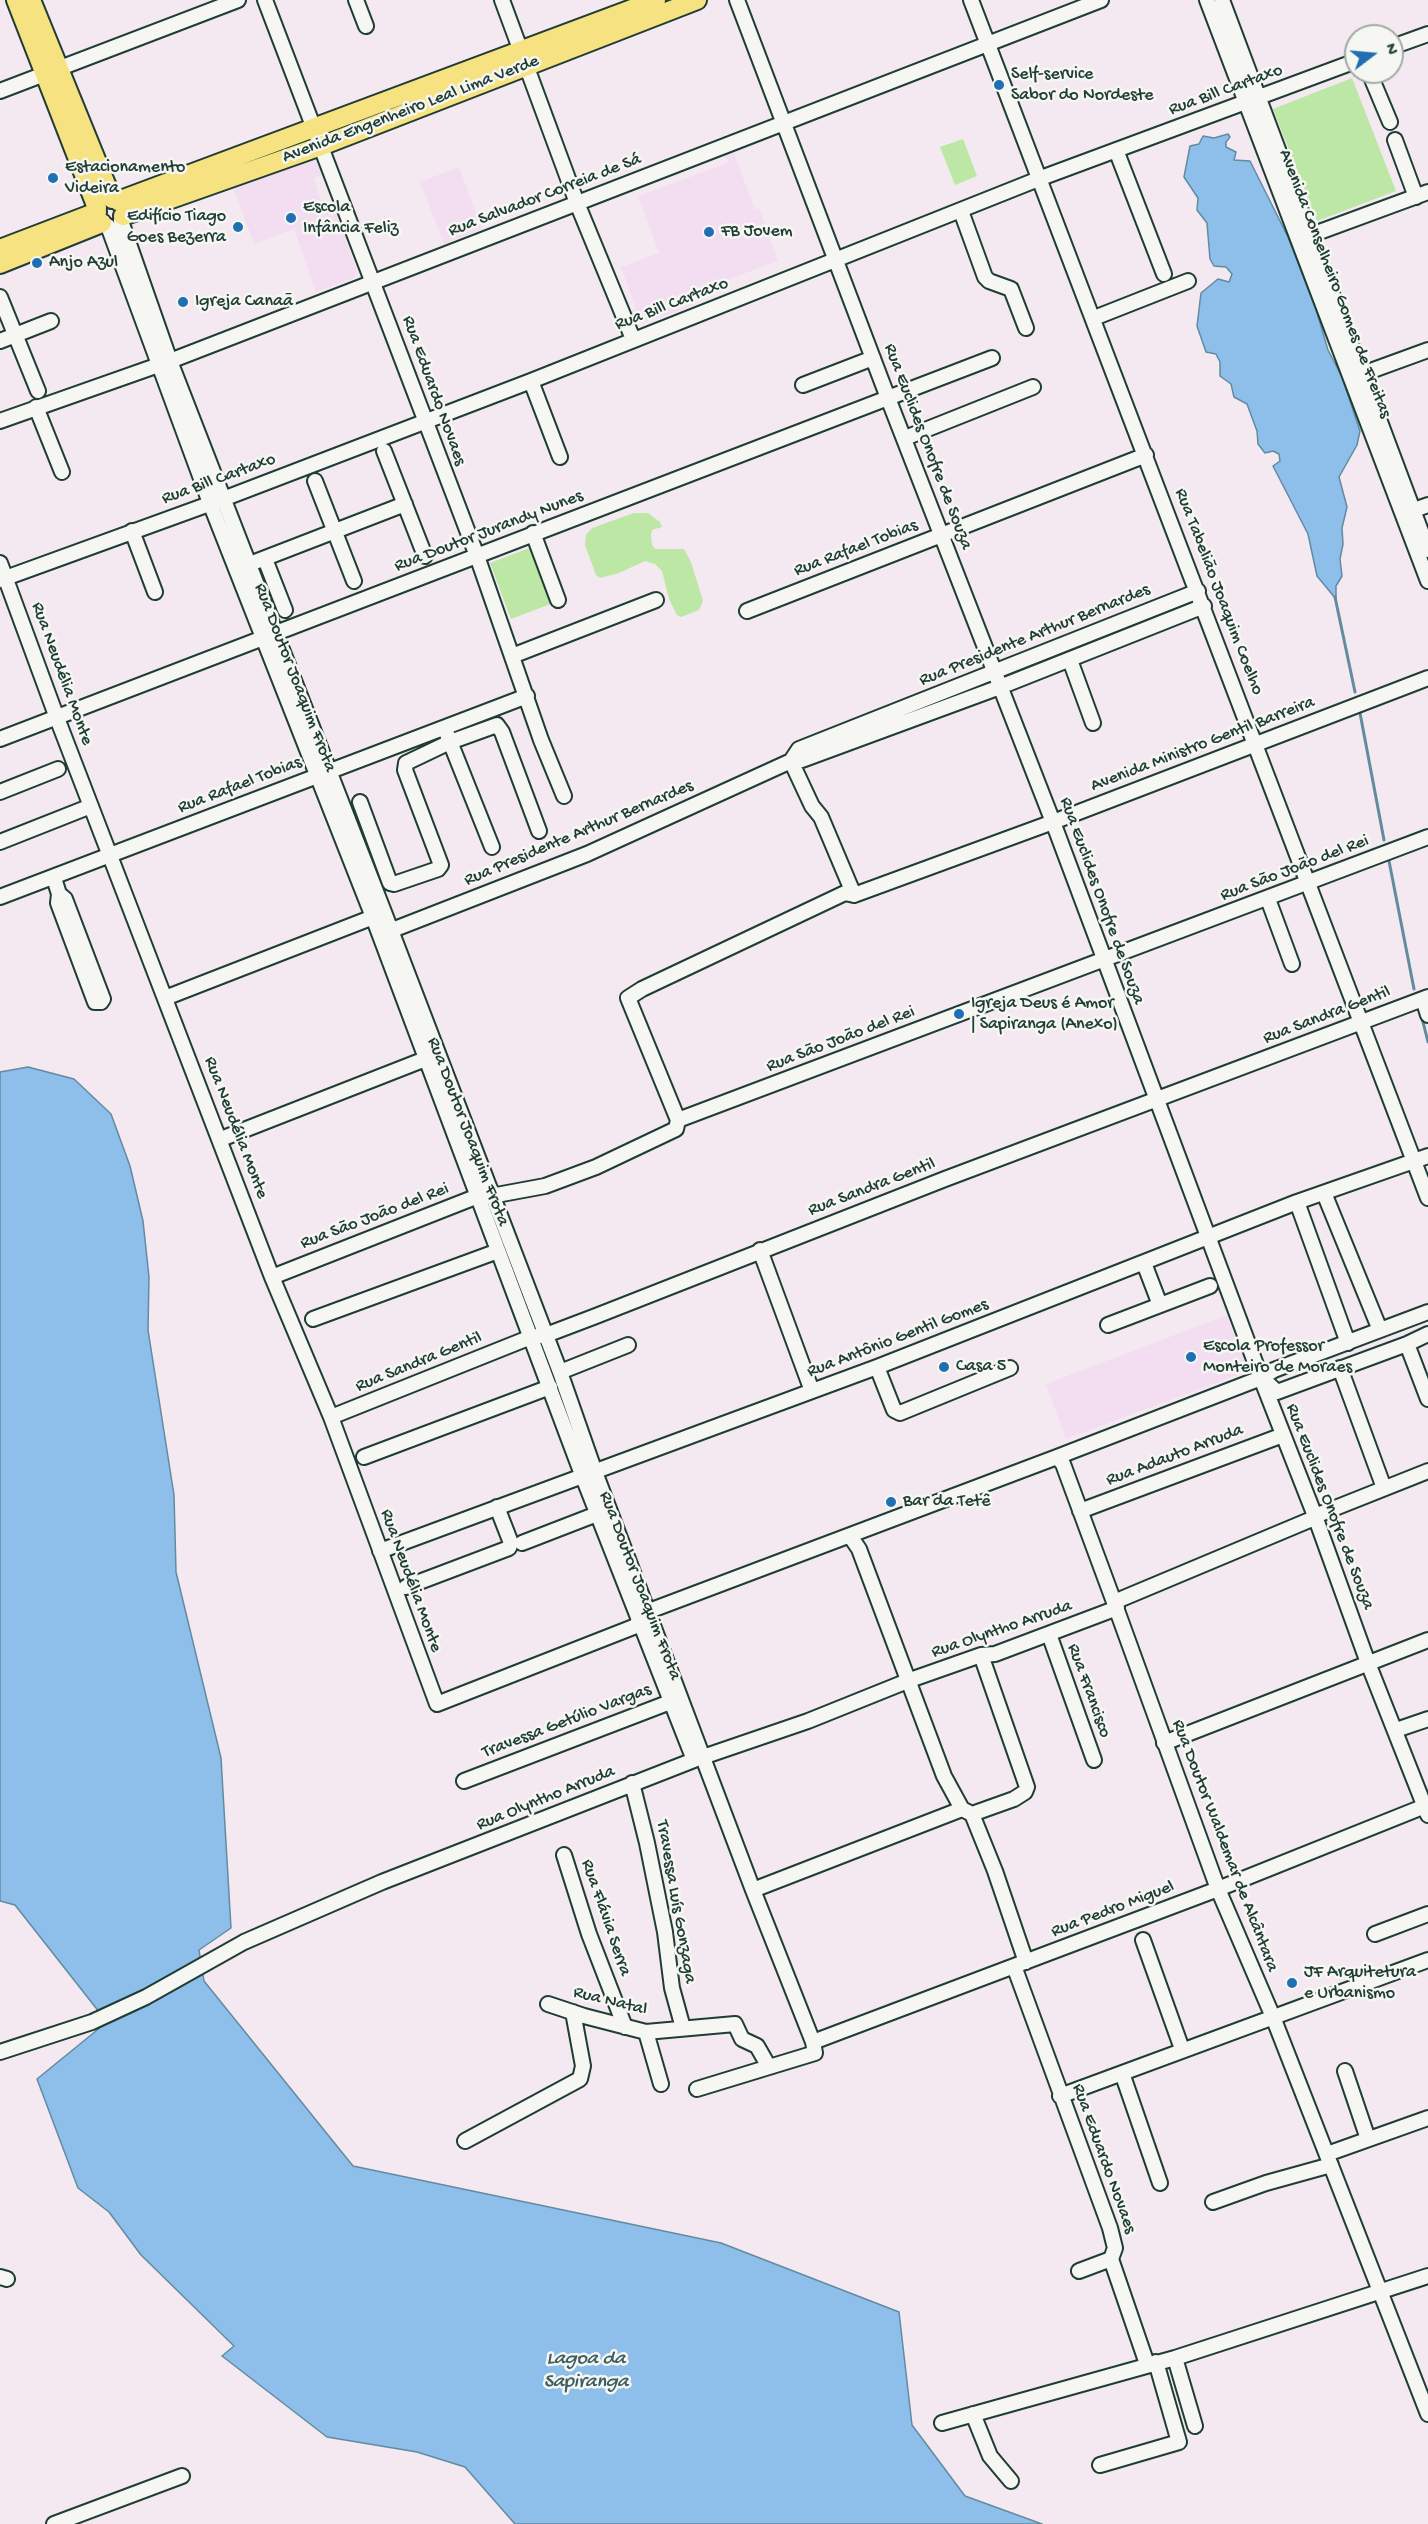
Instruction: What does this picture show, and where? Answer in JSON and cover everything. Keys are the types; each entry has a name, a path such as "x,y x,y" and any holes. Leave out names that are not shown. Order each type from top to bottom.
{"main road":[{"name":"Rua Doutor Joaquim Frota","path":"16,0 51,72 110,213"},
{"name":"Rua Doutor Joaquim Frota","path":"31,0 51,72"},
{"name":"Avenida Engenheiro Leal Lima Verde","path":"0,249 321,146 656,0"},
{"name":"Avenida Engenheiro Leal Lima Verde","path":"0,264 110,213 314,127 697,0"}],"street":[{"path":"0,91 238,0"},
{"name":"Rua Eduardo Novaes","path":"265,0 477,556 541,740 564,796"},
{"path":"356,0 366,26"},
{"path":"502,0 577,203 633,339"},
{"name":"Rua Euclides Onofre de Souza","path":"737,0 888,398 1053,822 1156,1101 1426,1811"},
{"name":"Rua Tabelião Joaquim Coelho","path":"971,0 1041,178 1362,1023 1421,1158 1428,1198"},
{"name":"Rua Salvador Correia de Sá","path":"0,421 374,283 1101,0"},
{"name":"Avenida Conselheiro Gomes de Freitas","path":"1207,0 1252,101 1356,376 1428,550"},
{"name":"Avenida Conselheiro Gomes de Freitas","path":"1222,0 1252,101"},
{"path":"1404,43 1428,34"},
{"name":"Rua Bill Cartaxo","path":"3,579 424,422 1041,178 1344,66"},
{"path":"1374,84 1390,122"},
{"path":"1305,238 1422,194 1395,140"},
{"path":"1116,150 1164,274"},
{"path":"961,211 985,276 989,281 1011,290 1026,328"},
{"name":"Rua Doutor Joaquim Frota","path":"110,213 216,501 243,567 277,634 323,773"},
{"path":"1094,318 1188,281"},
{"path":"0,297 38,391"},
{"path":"0,341 51,321"},
{"path":"1356,376 1428,350"},
{"path":"803,385 873,358"},
{"name":"Rua Doutor Jurandy Nunes","path":"0,739 992,358"},
{"path":"531,381 560,457"},
{"path":"905,438 1033,387"},
{"path":"36,407 62,472"},
{"path":"384,451 425,556"},
{"name":"Rua Rafael Tobias","path":"747,611 1146,455"},
{"path":"315,481 354,581"},
{"path":"243,567 405,504"},
{"path":"1414,517 1428,505"},
{"name":"Avenida Conselheiro Gomes de Freitas","path":"1414,517 1428,581"},
{"path":"132,531 155,592"},
{"path":"533,533 558,600"},
{"path":"266,559 285,610"},
{"name":"Rua Neudélia Monte","path":"0,563 3,579 272,1277 331,1417 437,1704 636,1626 644,1615"},
{"name":"Rua Doutor Joaquim Frota","path":"243,567 263,639 323,773 485,1196 546,1335 560,1372 589,1474 597,1514 644,1615"},
{"name":"Rua Presidente Arthur Bernardes","path":"791,760 799,748 1198,591"},
{"path":"512,656 656,600"},
{"name":"Rua Presidente Arthur Bernardes","path":"385,932 587,854 791,760 802,760 1000,687 1204,606"},
{"path":"1070,660 1093,723"},
{"name":"Avenida Ministro Gentil Barreira","path":"678,1120 628,998 845,893 855,895 1053,822 1428,678"},
{"name":"Rua Rafael Tobias","path":"0,897 526,696"},
{"path":"360,802 390,882 394,884 438,869 441,865 405,770 410,760 495,725 498,726 539,831"},
{"path":"444,726 492,847"},
{"path":"791,760 812,806 821,817 855,895"},
{"path":"0,792 58,769"},
{"path":"0,842 91,806"},
{"name":"Rua São João del Rei","path":"272,1277 485,1196 545,1186 596,1167 676,1129 678,1120 1428,837"},
{"path":"54,878 59,894 58,903 95,1002 101,1002 103,999 78,932 65,899 59,894"},
{"path":"1268,899 1292,964"},
{"path":"165,998 379,915"},
{"path":"1425,998 1428,1015"},
{"name":"Rua Sandra Gentil","path":"331,1417 531,1337 546,1335 760,1250 1425,998"},
{"path":"220,1139 432,1056"},
{"name":"Rua Antônio Gentil Gomes","path":"380,1551 877,1367 1297,1202 1421,1158"},
{"path":"1324,1192 1380,1330"},
{"name":"Rua Doutor Joaquim Frota","path":"485,1196 498,1251 550,1388 589,1474 699,1759 813,2042"},
{"path":"1297,1202 1348,1343"},
{"path":"760,1250 812,1391"},
{"path":"313,1319 498,1251"},
{"path":"1144,1263 1160,1305"},
{"path":"1108,1325 1210,1286"},
{"path":"644,1615 1428,1312"},
{"path":"1261,1378 1277,1392 1407,1344 1428,1334"},
{"path":"1407,1344 1428,1399"},
{"path":"560,1372 628,1345"},
{"path":"877,1367 894,1410 900,1413 1010,1368"},
{"path":"1340,1368 1384,1488"},
{"path":"364,1457 550,1388"},
{"name":"Rua Adauto Arruda","path":"1080,1511 1283,1435"},
{"name":"Rua Doutor Waldemar de Alcântara","path":"1057,1457 1063,1464 1116,1605 1218,1889 1273,2017 1428,2415"},
{"name":"Rua Olyntho Arruda","path":"0,2052 92,2022 146,1997 244,1942 382,1882 632,1783 808,1720 910,1680 981,1655 995,1654 1048,1634 1315,1516 1428,1471"},
{"path":"406,1587 509,1548 511,1543 497,1508"},
{"path":"522,1543 597,1514"},
{"name":"Rua Eduardo Novaes","path":"850,1536 859,1549 945,1776 967,1812 995,1871 1060,2096 1110,2228 1115,2248 1111,2259 1152,2363 1179,2442 1100,2465"},
{"name":"Rua Francisco","path":"1048,1634 1094,1760"},
{"path":"1164,1743 1428,1640"},
{"path":"753,1890 967,1812 1014,1799 1025,1792 1027,1787 981,1655"},
{"name":"Travessa Getúlio Vargas","path":"464,1781 677,1699"},
{"path":"1396,1730 1428,1719"},
{"name":"Travessa Luís Gonzaga","path":"632,1783 648,1843 665,1932 672,1988 683,2028"},
{"name":"Rua Pedro Miguel","path":"813,2042 1426,1811"},
{"name":"Rua Flávia Serra","path":"564,1855 589,1934 625,2027"},
{"path":"1375,1934 1428,1914"},
{"path":"1143,1940 1182,2049"},
{"path":"1060,2096 1428,1960"},
{"name":"Rua Natal","path":"548,2004 646,2032 735,2024 742,2039 757,2046 769,2067"},
{"path":"465,2141 580,2079 583,2066 573,2012"},
{"path":"646,2032 661,2084"},
{"path":"697,2090 815,2053 813,2042"},
{"path":"1345,2071 1368,2139"},
{"path":"1122,2073 1160,2184"},
{"path":"1214,2202 1329,2160 1368,2139 1428,2118"},
{"path":"1079,2271 1111,2259"},
{"path":"942,2423 1175,2358 1428,2276"},
{"path":"1175,2358 1195,2426"},
{"path":"973,2414 990,2456 1011,2481"},
{"path":"54,2524 182,2476"}],"shaded area":[{"name":"FB Jovem","path":"734,153 755,210 759,208 778,261 691,293 695,305 643,323 632,318 629,312 636,309 621,267 659,253 638,196 728,163 725,156"},
{"name":"Escola Infância Feliz","path":"308,157 316,158 323,175 314,178 321,200 333,207 357,270 354,278 316,292 294,229 254,244 232,184"},
{"path":"459,167 482,229 444,244 420,182"},
{"path":"1227,1315 1246,1365 1242,1373 1066,1439 1046,1384"}],"green space":[{"path":"1344,81 1344,84 1354,84 1396,191 1317,221 1273,109"},
{"path":"963,139 977,176 955,185 940,147"},
{"path":"634,513 648,513 660,522 662,527 652,530 651,535 655,549 684,549 691,562 703,601 699,610 681,617 677,615 669,599 662,571 655,564 645,561 619,573 600,578 596,575 585,545 586,535 592,528"},
{"path":"532,547 553,603 511,619 490,563"}],"water":[{"path":"1228,134 1230,137 1226,142 1226,147 1236,152 1234,160 1250,161 1288,237 1315,306 1328,350 1342,377 1360,431 1357,445 1339,477 1347,507 1342,528 1343,544 1340,559 1342,576 1336,586 1336,599 1317,576 1308,534 1273,466 1280,461 1279,454 1273,451 1265,453 1258,444 1257,431 1247,404 1234,397 1231,384 1220,376 1220,362 1216,354 1206,352 1197,326 1201,293 1218,279 1229,282 1232,274 1226,267 1214,266 1210,259 1207,223 1197,210 1198,198 1184,177 1190,146 1199,144 1203,136 1214,138"},
{"name":"Lagoa da Sapiranga","path":"28,1067 74,1079 111,1114 130,1166 143,1221 149,1277 148,1330 174,1495 176,1572 221,1758 231,1928 199,1950 204,1981 353,2166 721,2243 899,2312 912,2425 965,2496 1042,2524 515,2524 465,2467 417,2452 327,2437 222,2356 234,2346 141,2255 109,2212 78,2188 37,2079 107,2022 15,1905 0,1901 0,1072"}],"waterway":[{"path":"1335,597 1355,692"},
{"path":"1360,713 1384,840"},
{"path":"1389,861 1414,989"},
{"path":"1421,1014 1428,1042"}],"place":[{"name":"Self-service Sabor do Nordeste","path":"999,85"},
{"name":"Estacionamento Videira","path":"53,178"},
{"name":"Escola Infância Feliz","path":"291,218"},
{"name":"Edifício Tiago Goes Bezerra","path":"238,227"},
{"name":"FB Jovem","path":"709,232"},
{"name":"Anjo Azul","path":"37,263"},
{"name":"Igreja Canaã","path":"183,302"},
{"name":"Igreja Deus é Amor | Sapiranga (Anexo)","path":"959,1014"},
{"name":"Escola Professor Monteiro de Moraes","path":"1191,1357"},
{"name":"Casa 5","path":"944,1367"},
{"name":"Bar da Tetê","path":"891,1502"},
{"name":"JF Arquitetura e Urbanismo","path":"1292,1983"}]}
